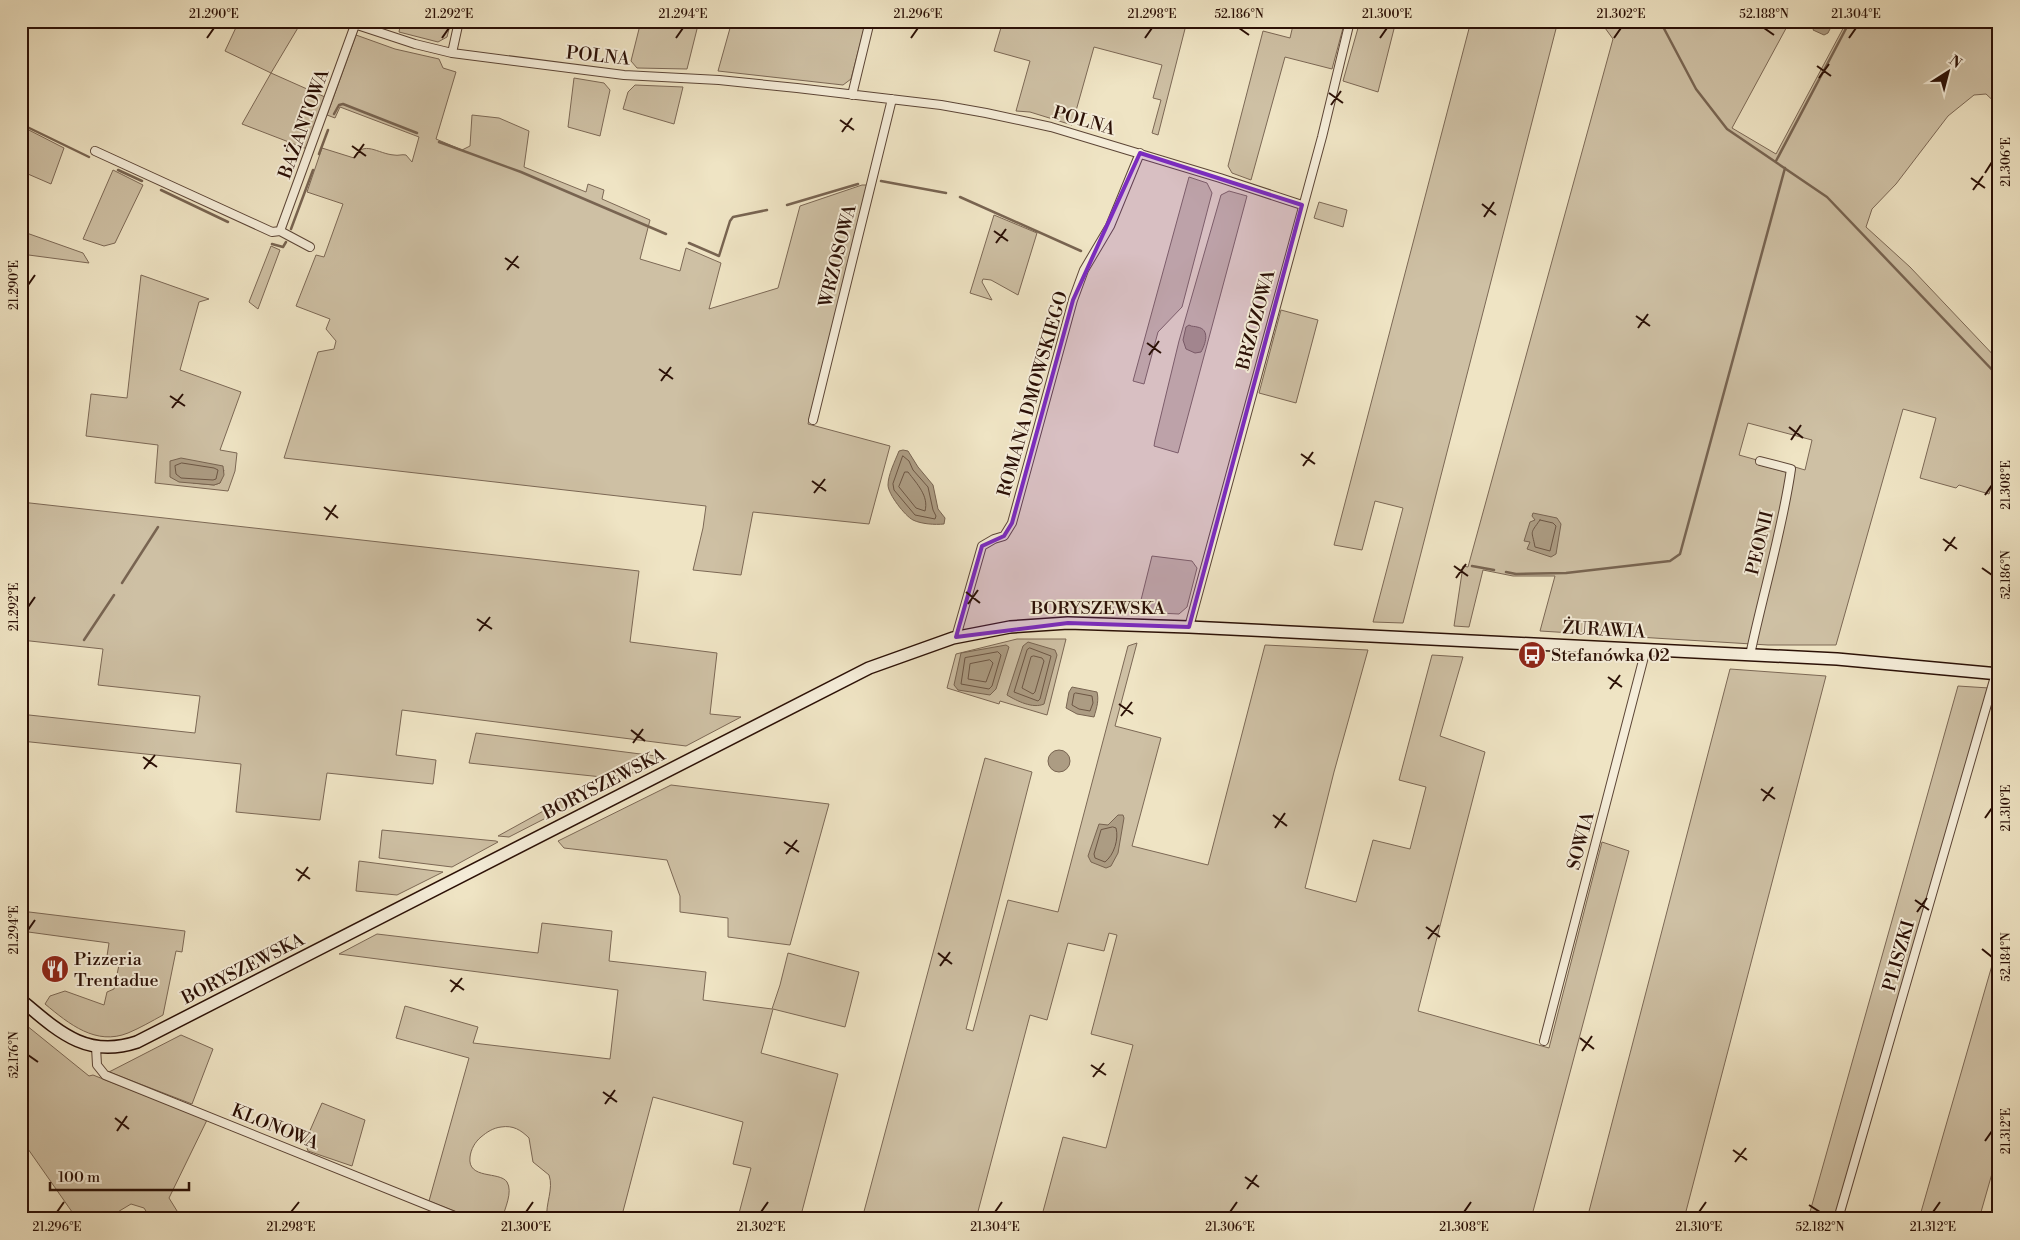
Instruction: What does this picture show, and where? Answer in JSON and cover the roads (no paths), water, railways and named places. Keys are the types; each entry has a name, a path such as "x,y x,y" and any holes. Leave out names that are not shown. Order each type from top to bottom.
{"main road":[{"name":"BORYSZEWSKA","path":"21,1000 66,1036 82,1044 96,1047 124,1046 149,1036 869,668 956,637 1010,627 1059,623 1238,629"},
{"name":"ŻURAWIA","path":"1238,629 1837,660 1998,674"}],"street":[{"name":"POLNA","path":"345,21 407,42 452,53 624,75 719,80 892,99 986,113 1051,126 1302,205"},
{"path":"452,53 459,21"},
{"path":"852,95 870,21"},
{"name":"BRZOZOWA","path":"1189,627 1322,137 1350,21"},
{"name":"BAŻANTOWA","path":"280,231 355,25"},
{"name":"WRZOSOWA","path":"813,420 892,99"},
{"path":"95,151 272,232 280,231 310,247"},
{"name":"ROMANA DMOWSKIEGO","path":"956,637 982,546 1004,536 1012,523 1073,300 1084,270 1113,220 1140,153"},
{"name":"PEONII","path":"1750,655 1760,602 1778,536 1791,469 1760,461"},
{"name":"SOWIA","path":"1544,1041 1646,649"},
{"name":"PLISZKI","path":"1838,1219 1998,674"},
{"name":"KLONOWA","path":"96,1047 97,1065 105,1075 462,1219"}],"water":[{"path":"1812,21 1834,21 1828,33 1824,35 1813,30 1815,25"},
{"path":"1189,325 1201,328 1204,331 1206,338 1201,352 1195,353 1186,349 1183,340 1186,327"},
{"path":"899,451 908,451 933,485 938,509 945,518 944,524 928,524 913,520 902,510 891,494 888,485 889,477"},
{"path":"181,458 223,466 224,475 220,483 214,485 179,482 170,477 170,461"},
{"path":"1533,513 1557,518 1561,524 1556,554 1551,557 1527,549 1530,542 1524,541 1530,522 1535,520 1532,516"},
{"path":"1028,642 1055,650 1057,655 1044,704 1035,706 1025,704 1007,695 1023,646"},
{"path":"1006,645 1009,647 996,689 990,695 958,690 954,685 961,653"},
{"path":"1072,687 1097,692 1098,698 1094,717 1077,714 1066,708 1069,692"},
{"path":"1059,750 1067,753 1070,761 1067,769 1059,772 1051,769 1048,761 1051,753"},
{"path":"1118,815 1123,815 1124,818 1118,853 1111,866 1106,868 1091,862 1088,856 1099,824 1108,825"}],"waterway":[{"path":"1660,21 1696,89 1727,129 1827,197 1999,377"},
{"path":"1776,161 1850,21"},
{"path":"334,114 339,105 343,104 417,133"},
{"path":"21,124 89,157"},
{"path":"319,154 328,130"},
{"path":"439,142 521,172 666,234"},
{"path":"1506,572 1516,574 1566,573 1670,561 1680,554 1785,168"},
{"path":"118,170 142,181"},
{"path":"291,229 313,170"},
{"path":"881,181 946,193"},
{"path":"787,205 858,184"},
{"path":"161,190 228,222"},
{"path":"960,197 1081,251"},
{"path":"689,243 719,256 733,217 767,210"},
{"path":"272,244 283,247 286,242"},
{"path":"122,583 158,527"},
{"path":"1472,566 1494,570"},
{"path":"84,640 114,595"}],"place":[{"name":"Stefanówka 02","path":"1532,655"},
{"name":"Pizzeria Trentadue","path":"55,969"}]}
